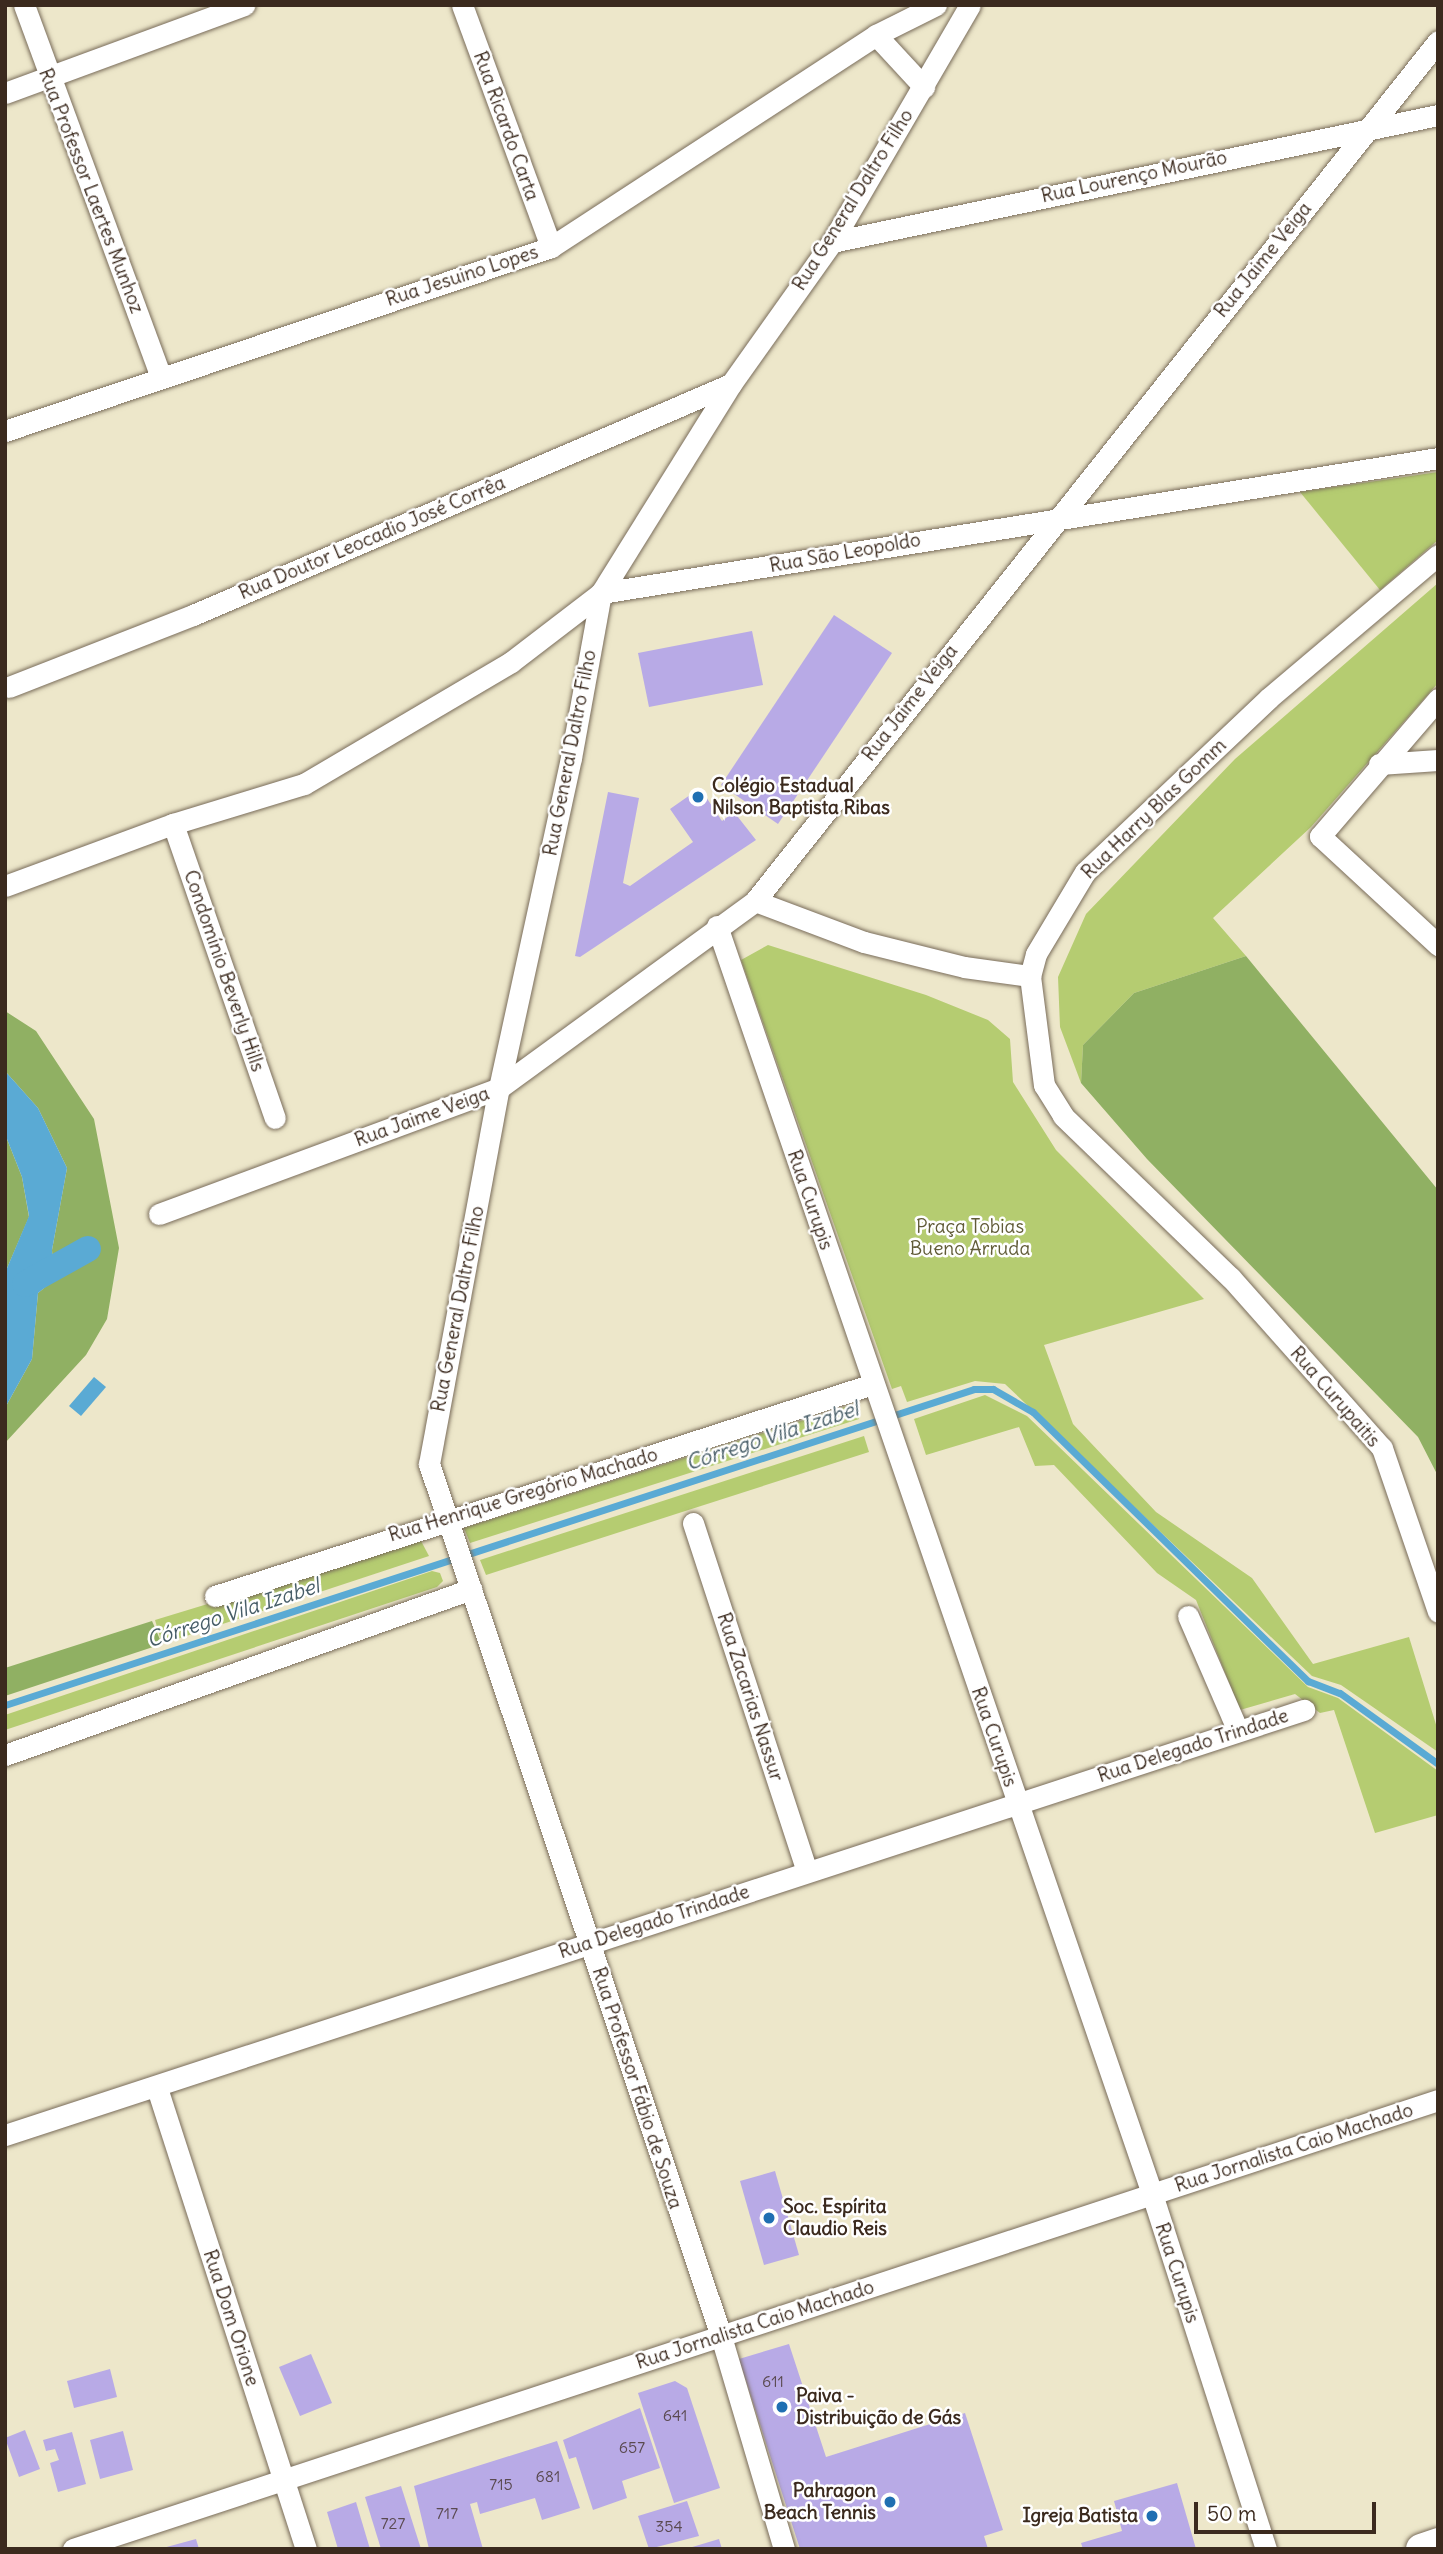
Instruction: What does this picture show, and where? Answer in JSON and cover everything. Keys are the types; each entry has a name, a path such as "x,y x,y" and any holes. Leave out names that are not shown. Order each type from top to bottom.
{"main road":[{"path":"1421,2549 1438,2543"}],"street":[{"name":"Rua Professor Laertes Munhoz","path":"24,5 48,78 161,377"},
{"path":"5,93 244,5"},
{"name":"Rua Ricardo Carta","path":"462,5 551,247"},
{"name":"Rua Jesuino Lopes","path":"5,431 551,247 876,35 936,5"},
{"name":"Rua General Daltro Filho","path":"471,1589 429,1464 499,1088 571,758 601,593 732,384 832,242 970,5"},
{"path":"876,35 924,87"},
{"name":"Rua Jaime Veiga","path":"159,1214 499,1088 717,926 755,901 1057,517 1438,41"},
{"name":"Rua Lourenço Mourão","path":"832,242 1370,126 1438,115"},
{"name":"Rua Doutor Leocadio José Corrêa","path":"9,687 193,615 732,384"},
{"name":"Rua São Leopoldo","path":"173,824 303,784 511,662 601,593 1057,517 1438,458"},
{"name":"Rua Harry Blas Gomm","path":"1231,1278 1063,1116 1044,1085 1030,976 1037,954 1085,872 1269,698 1438,555"},
{"path":"1438,699 1379,764 1320,836 1438,945"},
{"path":"1379,764 1438,760"},
{"path":"5,886 173,824"},
{"name":"Condomínio Beverly Hills","path":"173,824 275,1118"},
{"path":"755,901 864,942 964,967 1030,976"},
{"name":"Rua Curupis","path":"717,926 1152,2194 1266,2549"},
{"name":"Rua Curupaitis","path":"1231,1278 1382,1448 1438,1612"},
{"name":"Rua Henrique Gregório Machado","path":"215,1596 450,1528 875,1390"},
{"name":"Rua Zacarias Nassur","path":"693,1523 807,1872"},
{"path":"5,1755 471,1589"},
{"name":"Rua Professor Fábio de Souza","path":"471,1589 720,2336 784,2549"},
{"path":"1188,1616 1238,1731"},
{"name":"Rua Delegado Trindade","path":"5,2135 157,2088 589,1943 1304,1710"},
{"name":"Rua Dom Orione","path":"157,2088 306,2549"},
{"name":"Rua Jornalista Caio Machado","path":"73,2549 1438,2100"}],"green space":[{"path":"1438,472 1438,540 1380,590 1300,492"},
{"path":"1438,583 1438,683 1311,827 1213,918 1246,956 1134,993 1083,1045 1081,1083 1060,1027 1058,977 1086,914 1235,759"},
{"name":"Praça Tobias Bueno Arruda","path":"768,945 926,995 988,1020 1010,1039 1013,1082 1056,1150 1204,1299 1044,1345 1073,1424 1156,1512 1252,1578 1313,1664 1409,1637 1438,1731 1438,1752 1341,1685 1312,1676 1005,1384 975,1381 907,1402 901,1386 892,1389 741,960"},
{"path":"1246,956 1438,1190 1438,1476 1418,1437 1147,1159 1081,1083 1083,1045 1134,993"},
{"path":"5,1011 36,1031 94,1119 119,1248 107,1319 86,1355 5,1443 5,1408 32,1359 38,1293 54,1280 52,1250 67,1168 38,1108 5,1071"},
{"path":"5,1134 22,1177 29,1217 5,1273"},
{"path":"985,1395 1027,1416 1308,1687 1338,1698 1438,1771 1438,1815 1375,1833 1334,1710 1320,1713 1295,1694 1240,1710 1196,1600 1157,1573 1054,1465 1035,1466 1019,1427 926,1455 914,1419"},
{"path":"854,1404 859,1419 470,1543 464,1528"},
{"path":"864,1436 869,1452 486,1575 480,1560"},
{"path":"420,1539 429,1556 162,1644 155,1620"},
{"path":"432,1571 440,1573 443,1581 437,1587 5,1730 5,1715"},
{"path":"152,1621 162,1644 5,1696 5,1668"}],"water":[{"path":"5,1071 38,1108 67,1168 52,1250 54,1280 38,1293 32,1359 5,1408 5,1273 29,1216 22,1177 5,1134"},
{"path":"94,1377 106,1387 81,1416 69,1406"}],"building":[{"path":"834,615 892,653 778,824 721,785"},
{"path":"752,631 763,685 649,707 638,653"},
{"path":"700,788 722,821 734,812 756,840 580,957 575,956 608,792 639,798 623,883 630,886 693,842 670,809"},
{"name":"Soc. Espírita Claudio Reis","path":"775,2171 799,2255 764,2265 740,2181"},
{"name":"Pahragon Beach Tennis","path":"789,2344 826,2457 965,2413 1003,2530 984,2536 988,2549 800,2549 739,2359"},
{"path":"311,2354 332,2403 300,2416 279,2367"},
{"path":"110,2369 117,2397 74,2408 67,2381"},
{"path":"675,2381 687,2388 720,2488 674,2503 638,2393"},
{"path":"640,2408 660,2468 622,2481 627,2498 593,2510 576,2457 569,2459 563,2440"},
{"path":"25,2430 40,2469 19,2477 5,2438"},
{"path":"123,2431 133,2470 100,2479 90,2440"},
{"path":"72,2432 86,2484 58,2492 50,2463 59,2460 55,2449 46,2451 43,2440"},
{"path":"557,2441 580,2508 542,2520 535,2498 480,2514 477,2502 470,2504 483,2549 429,2549 414,2486"},
{"name":"Igreja Batista","path":"1177,2483 1196,2549 1083,2549 1081,2543 1122,2531 1114,2501"},
{"path":"401,2486 421,2549 381,2549 365,2497"},
{"path":"687,2501 699,2536 649,2549 638,2516"},
{"path":"356,2502 370,2549 338,2549 327,2512"},
{"path":"196,2539 199,2549 163,2548"},
{"path":"719,2539 722,2549 689,2549 689,2548"}],"waterway":[{"path":"25,1284 88,1249"},
{"name":"Córrego Vila Izabel","path":"5,1705 974,1389 993,1389 1033,1412 1308,1681 1340,1693 1438,1764"}],"place":[{"name":"Colégio Estadual Nilson Baptista Ribas","path":"698,797"},
{"name":"Soc. Espírita Claudio Reis","path":"769,2218"},
{"name":"Paiva - Distribuição de Gás","path":"782,2407"},
{"name":"Pahragon Beach Tennis","path":"890,2502"},
{"name":"Igreja Batista","path":"1152,2516"}]}
